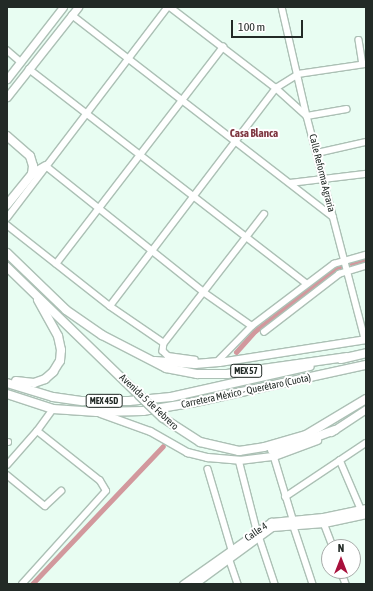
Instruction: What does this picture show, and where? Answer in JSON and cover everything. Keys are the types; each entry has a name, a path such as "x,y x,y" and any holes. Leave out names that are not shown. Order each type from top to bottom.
{"highway":[{"path":"7,136 30,156 33,163 32,174"},
{"path":"7,205 32,174 46,166"},
{"name":"MEX 57","path":"7,253 66,310 102,335 147,360 166,368 197,374 227,374 346,358"},
{"name":"Avenida 5 de Febrero","path":"7,267 163,418 200,442 240,451 264,447 306,435 366,399"},
{"path":"7,378 34,383 53,372 60,361 61,350 58,336 34,292"},
{"name":"Carretera México - Querétaro (Cuota)","path":"7,383 53,397 83,402 129,401 179,395 366,353"},
{"path":"147,360 194,364 219,362"},
{"name":"Carretera México - Querétaro (Cuota)","path":"7,395 53,409 97,412 143,411 191,403 366,365"},
{"path":"240,451 266,451 287,448 335,430"}],"main road":[{"path":"7,97 78,7"},
{"path":"7,79 61,8"},
{"path":"219,362 366,339"},
{"path":"97,412 150,430 187,452 207,457 239,460 289,453 335,430 366,409"},
{"name":"Calle 4","path":"293,521 324,523 365,513"},
{"name":"Calle 4","path":"183,584 258,533 272,527 293,521 365,513"},
{"name":"Calle 4","path":"198,583 258,533"}],"street":[{"path":"7,218 86,113 169,7 276,88 307,116 346,109"},
{"name":"Calle Reforma Agraria","path":"282,7 307,116 366,339"},
{"path":"72,15 181,101 333,217"},
{"path":"110,306 193,195 276,88 298,74 365,64 359,40"},
{"path":"56,264 98,207 223,47"},
{"path":"7,50 21,62"},
{"path":"29,69 247,236 307,284"},
{"path":"317,153 366,142"},
{"path":"46,166 205,293 252,326"},
{"path":"290,183 366,174"},
{"path":"264,214 205,293 164,343 164,351 168,356 219,362 252,326 334,264 345,259 366,254"},
{"path":"7,224 110,306 164,343"},
{"path":"264,332 347,270 366,266"},
{"path":"7,465 37,432 53,409"},
{"path":"22,584 105,494 106,488 37,432"},
{"path":"285,497 366,443"},
{"path":"274,456 285,497 313,584"},
{"path":"239,460 258,533 275,584"},
{"path":"340,460 365,513"},
{"path":"208,469 232,550"},
{"path":"7,475 45,506 61,491"},
{"path":"324,523 330,539"},
{"path":"229,558 238,584"}],"waterway":[{"path":"351,263 366,260"},
{"path":"236,352 255,331 340,266"},
{"path":"32,584 163,446"}],"district":[{"name":"Casa Blanca","path":"254,133"}]}
